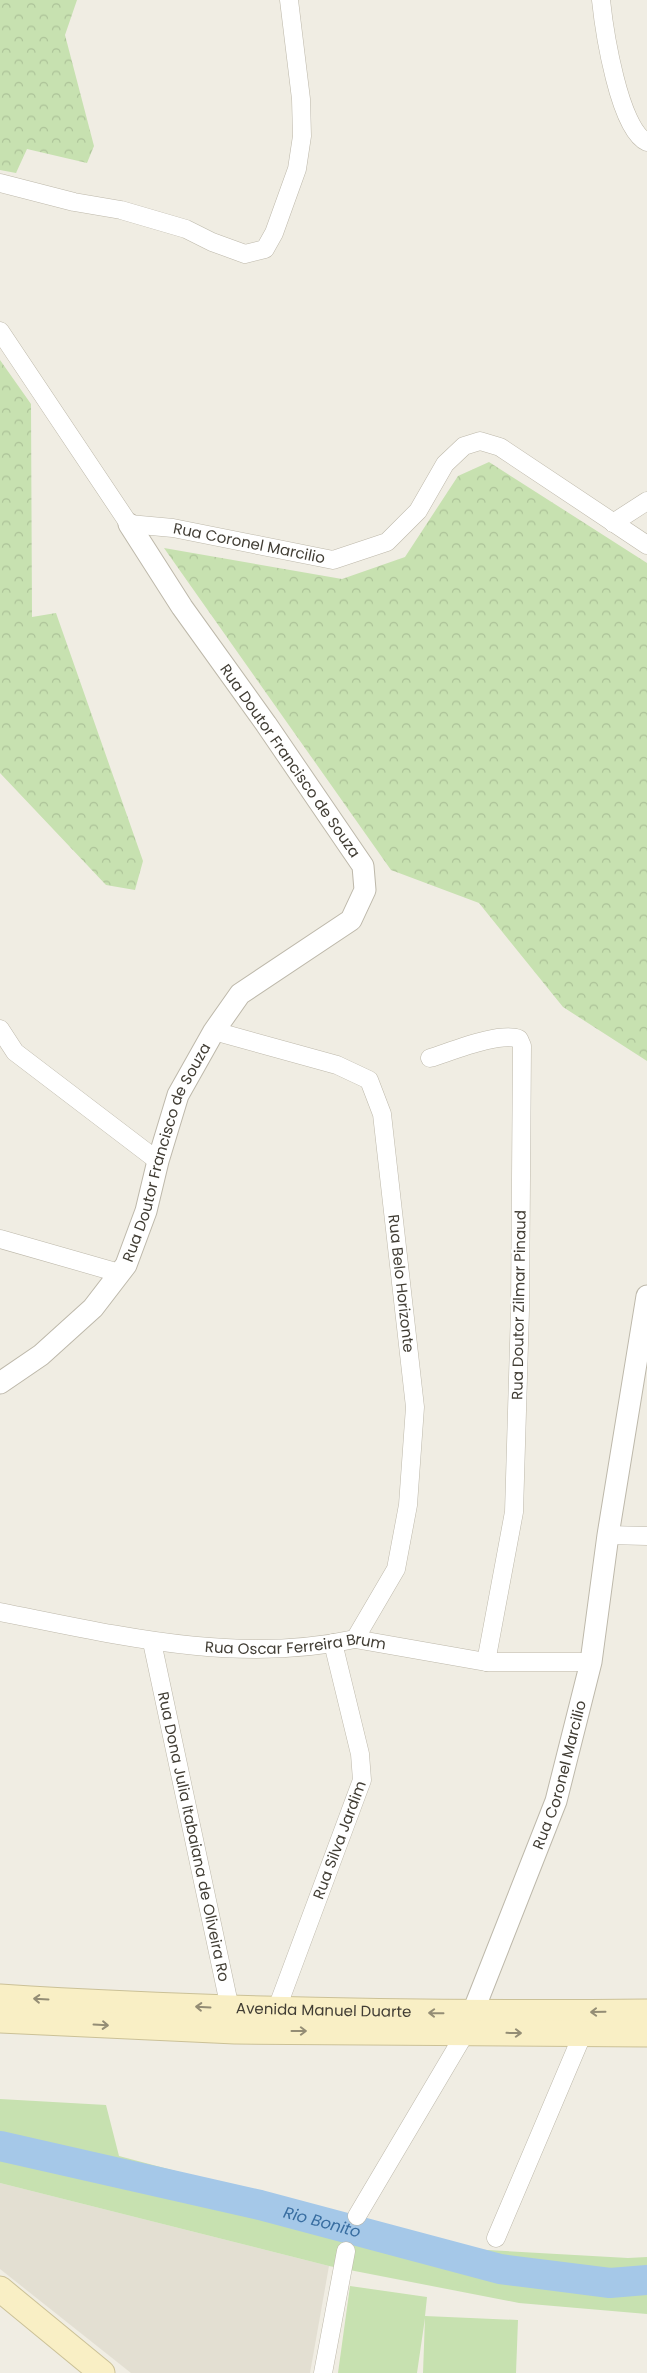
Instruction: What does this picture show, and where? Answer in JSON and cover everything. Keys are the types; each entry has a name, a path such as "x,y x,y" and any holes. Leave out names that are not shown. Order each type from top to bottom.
{"main road":[{"name":"Avenida Manuel Duarte","path":"1,2003 232,2019 469,2023 583,2033 647,2034"},
{"name":"Avenida Manuel Duarte","path":"469,2023 647,2012"},
{"path":"0,2289 102,2373"}],"street":[{"path":"0,183 186,229 245,254 265,250 274,233 297,169 302,136 300,99 289,0"},
{"path":"602,0 606,42 615,79 634,130 642,140 647,142"},
{"name":"Rua Doutor Francisco de Souza","path":"0,331 182,607 277,740 363,866 365,890 351,920 240,994 214,1032 178,1095 158,1161 146,1211 126,1265 93,1308 41,1355 0,1383"},
{"name":"Rua Coronel Marcilio","path":"129,524 173,528 334,560 387,542 418,511 445,464 464,446 480,441 500,447 647,545"},
{"path":"613,523 647,501"},
{"path":"0,1029 15,1052 158,1161"},
{"name":"Rua Belo Horizonte","path":"214,1032 337,1065 369,1080 382,1114 414,1407 408,1505 396,1569 355,1638"},
{"name":"Rua Doutor Zilmar Pinaud","path":"430,1058 495,1039 513,1037 519,1039 522,1046 520,1310 514,1512 486,1662"},
{"path":"0,1239 119,1273"},
{"name":"Rua Coronel Marcilio","path":"357,2216 469,2023 556,1801 591,1662 608,1535 647,1296"},
{"path":"608,1535 647,1536"},
{"name":"Rua Oscar Ferreira Brum","path":"0,1612 152,1642 245,1649 333,1643 355,1638 486,1662 591,1662"},
{"name":"Rua Dona Julia Itabaiana de Oliveira Ro","path":"152,1642 232,2019"},
{"name":"Rua Silva Jardim","path":"272,2020 362,1780 360,1754 333,1643"},
{"path":"496,2238 583,2033"},
{"path":"323,2373 346,2251"}],"shaded area":[{"path":"0,2183 329,2266 310,2373 131,2373 0,2269"}],"green space":[{"path":"0,0 77,0 65,35 94,146 87,163 27,149 16,173 0,170"},
{"path":"0,360 31,404 32,617 56,613 143,861 135,890 106,885 0,773"},
{"path":"489,462 647,563 647,1061 563,1007 479,903 391,870 164,548 342,579 405,557 458,476"},
{"path":"0,2099 106,2105 119,2156 470,2249 628,2258 647,2257 647,2314 519,2303 329,2266 0,2183"},
{"path":"350,2286 427,2297 425,2316 518,2320 516,2373 423,2373 425,2318 417,2373 338,2373"}],"waterway":[{"name":"Rio Bonito","path":"0,2146 260,2205 500,2269 610,2283 647,2280"}]}
